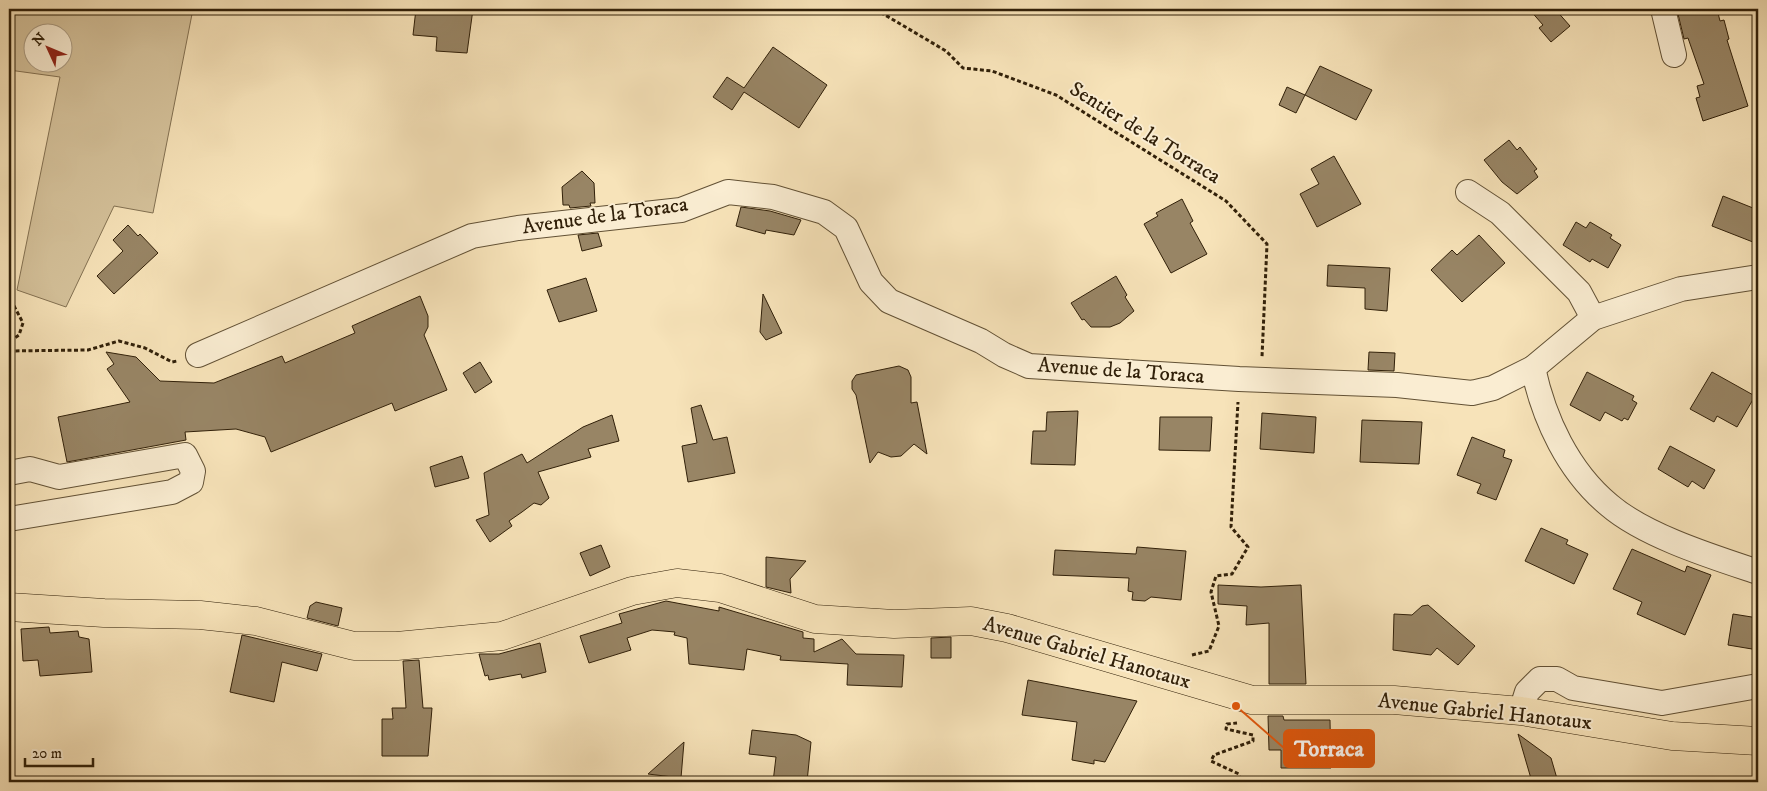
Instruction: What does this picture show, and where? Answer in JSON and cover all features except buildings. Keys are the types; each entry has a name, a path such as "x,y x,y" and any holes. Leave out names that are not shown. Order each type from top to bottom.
{"main road":[{"name":"Avenue Gabriel Hanotaux","path":"9,608 104,613 200,615 256,621 354,646 397,646 502,636 632,591 677,583 720,588 815,619 894,624 971,621 1007,628 1252,700 1394,700 1521,711 1672,736 1758,741"}],"street":[{"path":"1663,9 1674,55"},
{"name":"Avenue de la Toraca","path":"198,355 472,236 518,228 681,210 728,192 773,197 824,212 846,228 871,282 889,301 981,341 1004,355 1029,366 1250,379 1397,385 1472,393 1493,388 1533,368 1593,318 1681,290 1758,277"},
{"path":"1468,192 1500,213 1579,292 1593,318"},
{"path":"1533,368 1545,413 1570,462 1609,505 1641,526 1710,556 1758,572"},
{"path":"9,473 30,469 59,477 185,455 193,471 191,482 172,492 9,519"},
{"path":"1521,711 1527,692 1540,679 1557,679 1573,688 1662,703 1758,686"}],"path":[{"name":"Sentier de la Torraca","path":"875,9 946,51 963,68 992,71 1056,95 1226,201 1267,244 1231,527 1248,547 1232,574 1216,576 1210,592 1219,626 1209,651 1183,657"},
{"path":"9,302 14,304 23,323 19,335 9,342"},
{"path":"9,351 88,350 119,341 145,348 172,362 198,355"},
{"path":"1234,782 1240,780 1239,774 1211,761 1214,755 1253,742 1253,735 1226,729 1225,726 1227,724 1246,722"}],"shaded area":[{"path":"15,9 193,9 153,213 114,206 66,307 17,290 60,77 24,72 72,72 72,22 22,22 22,72 9,70 9,39"}],"place":[{"name":"Torraca","path":"1236,706"}]}
